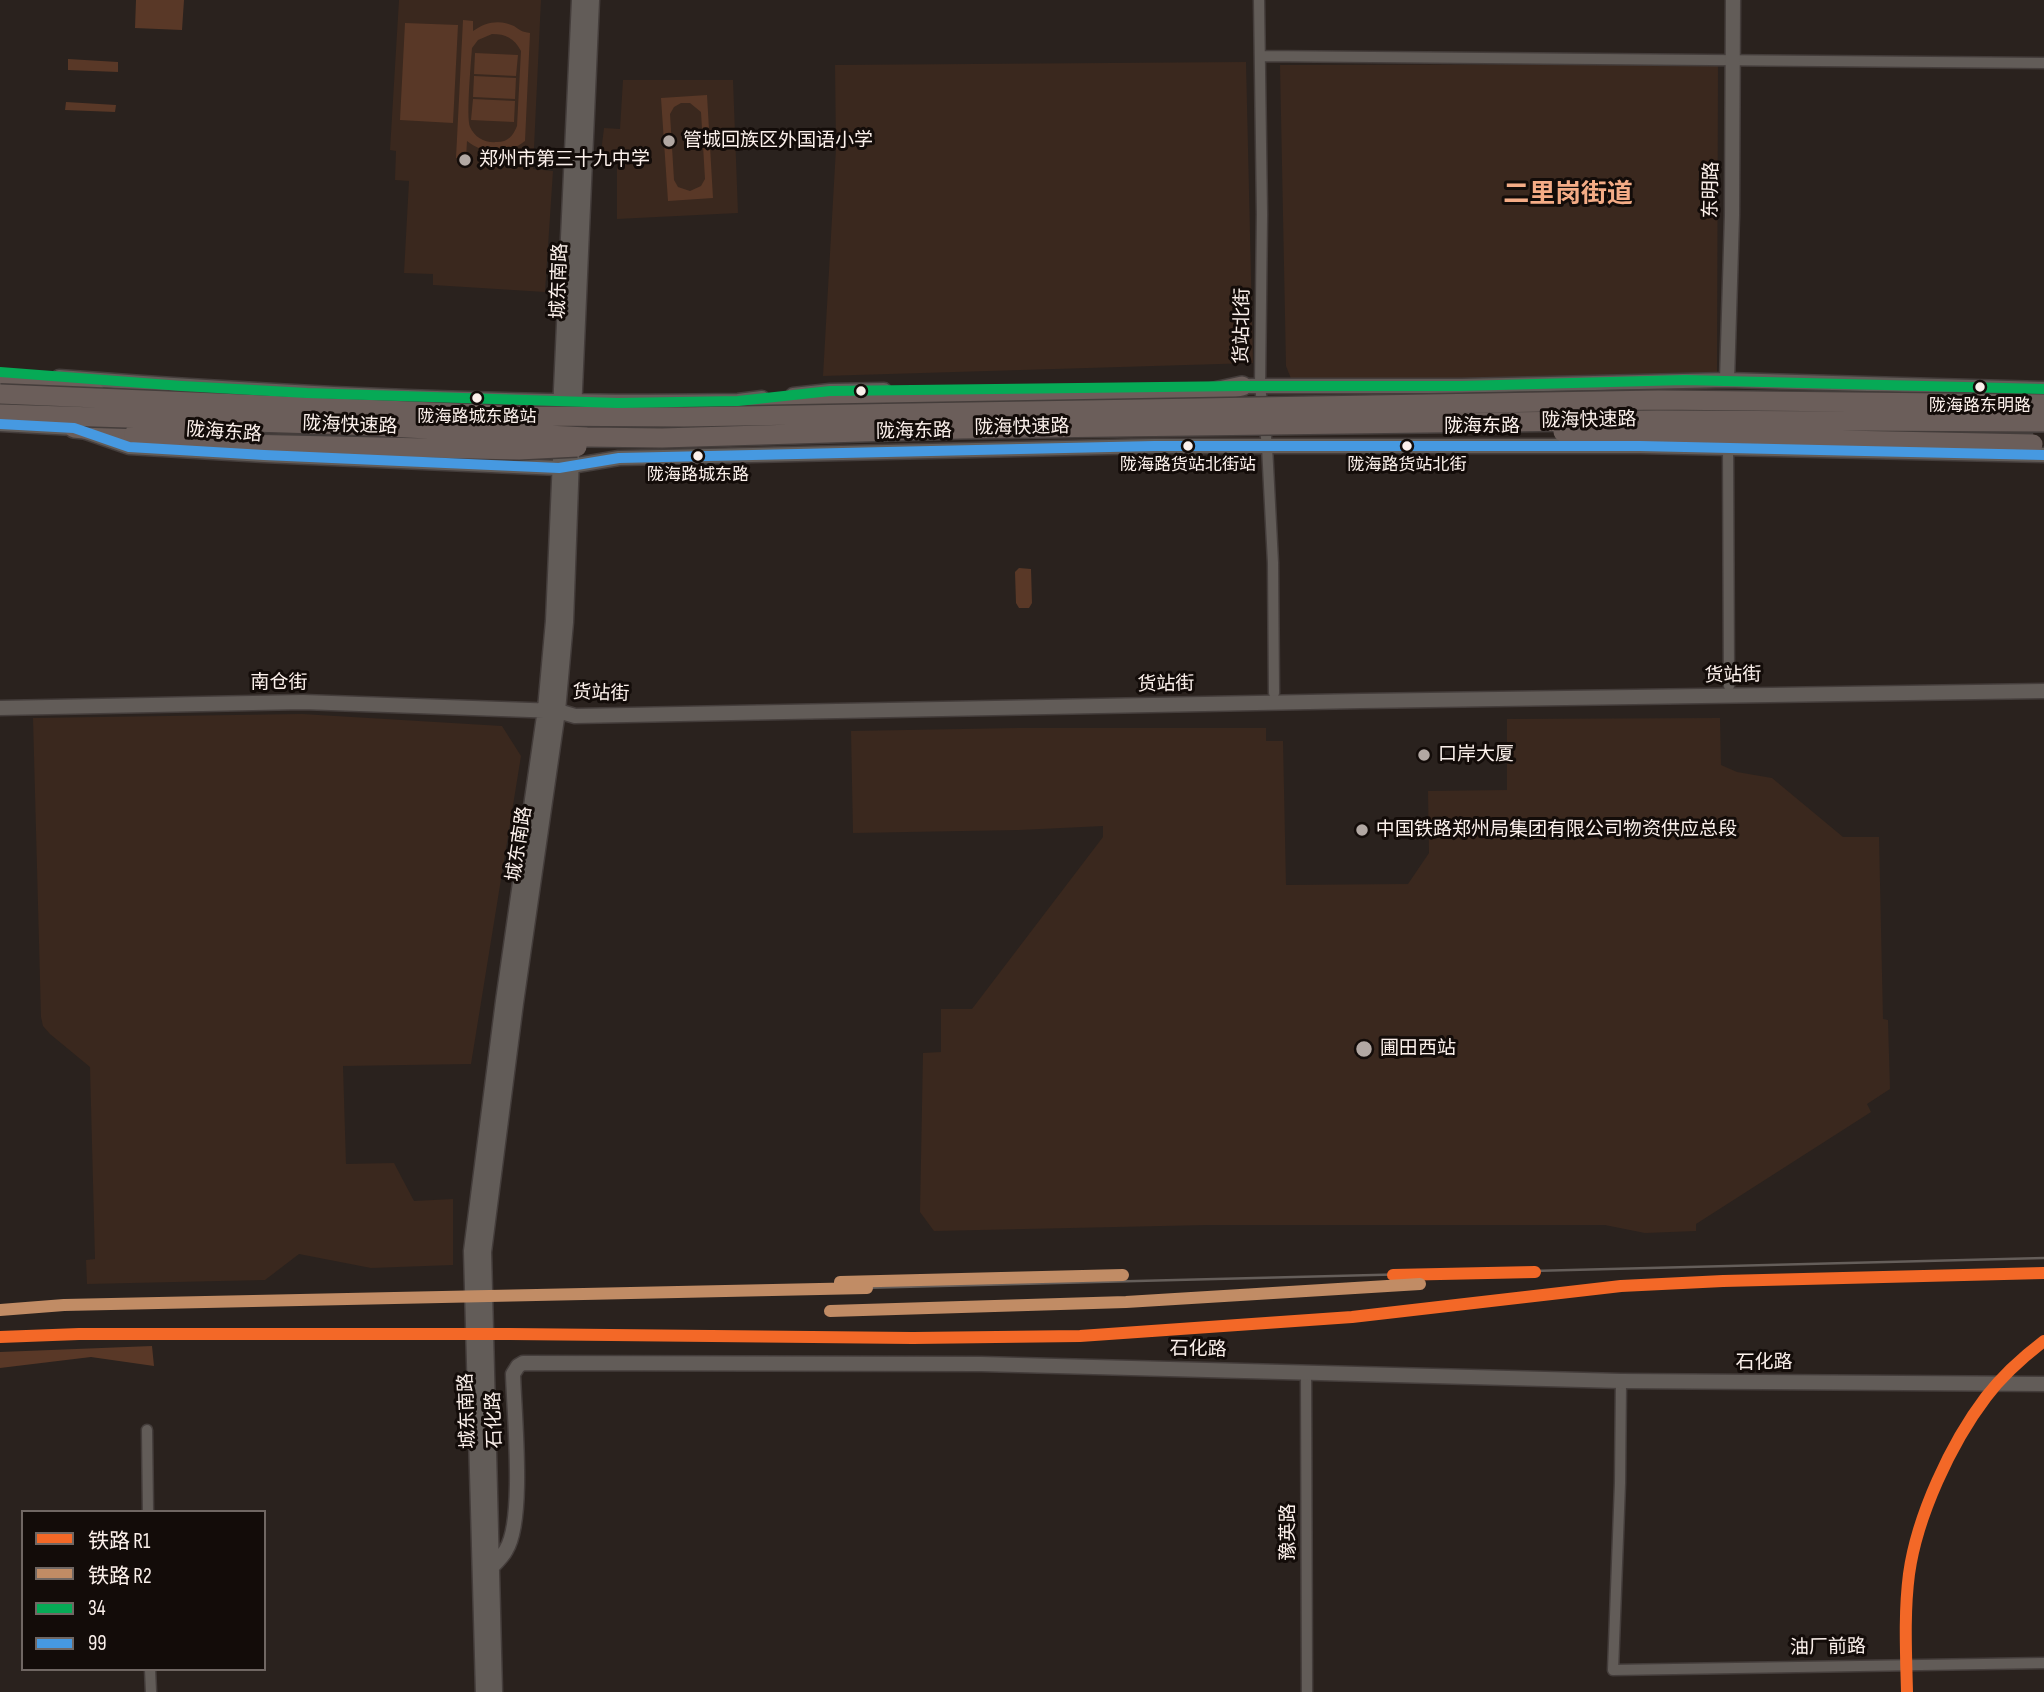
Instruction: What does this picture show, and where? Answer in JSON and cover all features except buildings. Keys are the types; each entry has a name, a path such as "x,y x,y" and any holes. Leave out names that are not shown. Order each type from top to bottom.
{"highway":[{"path":"0,380 41,382 146,401"},
{"path":"722,417 753,407 824,401 1205,394 1251,386"},
{"name":"陇海快速路","path":"0,394 528,416 722,417 1658,400 2044,404"},
{"name":"陇海快速路","path":"0,414 662,438 960,429 1657,420 2044,422"},
{"path":"1475,423 1602,435 2040,447"},
{"path":"74,428 239,444 519,450 662,445 736,435"}],"street":[{"name":"城东南路","path":"483,1692 471,1251 503,1001 566,622 566,466 579,0"},
{"name":"城东南路","path":"568,402 592,0"},
{"name":"货站北街","path":"1259,0 1262,214 1251,386 1267,446 1273,563 1274,693"},
{"name":"东明路","path":"1727,380 1733,0"},
{"path":"1260,56 2044,63"},
{"path":"0,372 265,391 568,402 738,401 830,391 1461,386 1727,380 2044,389"},
{"path":"1727,380 1728,686"},
{"name":"陇海东路","path":"0,424 74,428 129,447 264,455 566,466 619,458 1154,446 1640,446 1728,449 2040,447"},
{"name":"货站街","path":"552,710 588,706 2044,681"},
{"name":"货站街","path":"552,710 575,716 1375,700 2044,691"},
{"name":"南仓街","path":"0,708 303,702 552,710"},
{"name":"城东南路","path":"495,1692 484,1252 552,710"},
{"name":"石化路","path":"492,1567 507,1549 512,1536 517,1503 513,1374 523,1363 981,1364 1621,1381 2044,1384"},
{"name":"豫英路","path":"1306,1372 1307,1692"},
{"name":"油厂前路","path":"1621,1381 1613,1670 2044,1663"},
{"path":"147,1430 148,1510"},
{"path":"150,1671 151,1692"}],"shaded area":[{"path":"136,0 184,0 182,30 135,28"},
{"name":"郑州市第三十九中学","path":"399,0 541,0 533,169 553,171 545,292 433,285 433,274 404,273 409,181 395,180 396,151 390,150"},
{"path":"463,20 473,21 473,31 482,25 498,22 530,33 525,141 518,146 496,152 481,149 467,141 466,158 456,158","holes":["492,34 512,40 521,51 517,126 512,135 501,142 481,139 472,131 469,121 472,48 478,40"]},
{"path":"405,23 458,25 453,123 400,120"},
{"path":"475,53 518,55 516,76 474,74"},
{"path":"68,59 118,62 118,72 68,70"},
{"path":"1246,62 1253,363 823,376 836,148 835,65"},
{"path":"1718,64 1717,375 1299,385 1292,381 1286,366 1280,65"},
{"path":"474,76 516,78 515,99 473,97"},
{"name":"管城回族区外国语小学","path":"623,80 733,80 738,213 617,219 617,155 601,153 604,128 620,129"},
{"path":"707,95 713,198 668,201 661,98","holes":["681,103 690,103 701,112 705,179 701,186 690,191 678,187 674,180 670,114 674,107"]},
{"path":"473,99 515,101 514,122 471,120"},
{"path":"66,102 116,105 115,112 65,110"},
{"path":"1019,568 1031,569 1032,603 1029,608 1019,608 1016,603 1015,572"},
{"path":"302,714 502,726 521,756 471,1064 343,1066 346,1164 394,1163 414,1201 453,1199 453,1265 371,1268 299,1254 265,1280 87,1284 86,1260 95,1259 90,1067 50,1034 43,1026 41,1017 33,718"},
{"path":"1720,718 1721,765 1737,772 1772,778 1843,837 1879,837 1883,1019 1888,1020 1890,1089 1867,1104 1871,1112 1696,1224 1696,1231 1645,1233 1605,1225 1208,1225 934,1231 920,1212 923,1053 941,1052 941,1009 972,1009 1103,837 1103,826 853,833 851,731 1266,728 1266,741 1283,741 1286,885 1408,884 1429,853 1428,791 1507,790 1507,719"},
{"path":"152,1346 154,1366 91,1357 0,1368 0,1352"}],"railway":[{"path":"0,1310 64,1305 506,1297 2044,1258"},
{"path":"0,1337 79,1334 913,1338 1080,1336 1352,1317 1621,1286 2044,1273"},
{"path":"1907,1692 1906,1618 1909,1574 1919,1528 1937,1481 1960,1436 1986,1397 2013,1367 2044,1341"}],"rail line":[{"name":"R1","path":"1393,1275 1535,1272"},
{"name":"R1","path":"0,1337 79,1334 913,1338 1080,1336 1352,1317 1621,1286 2044,1273"},
{"name":"R2","path":"840,1282 1123,1275"},
{"name":"R2","path":"830,1311 1126,1302 1420,1284"},
{"name":"R2","path":"0,1310 64,1305 867,1288"},
{"name":"R1","path":"1907,1692 1906,1618 1909,1574 1919,1528 1937,1481 1960,1436 1986,1397 2013,1367 2044,1341"}],"transit line":[{"name":"34","path":"0,372 307,393 618,403 738,401 830,391 1461,386 1685,380 2044,389"},
{"name":"99","path":"0,424 74,428 129,447 559,468 619,458 1154,446 1640,446 2044,455"}],"place":[{"name":"管城回族区外国语小学","path":"669,141"},
{"name":"郑州市第三十九中学","path":"465,160"},
{"name":"陇海路东明路","path":"1980,387"},
{"name":"陇海路城东路站","path":"477,398"},
{"name":"陇海路货站北街站","path":"1188,446"},
{"name":"陇海路货站北街","path":"1407,446"},
{"name":"陇海路城东路","path":"698,456"},
{"name":"口岸大厦","path":"1424,755"},
{"name":"中国铁路郑州局集团有限公司物资供应总段","path":"1362,830"},
{"name":"圃田西站","path":"1364,1049"}],"district":[{"name":"二里岗街道","path":"1568,195"}]}
